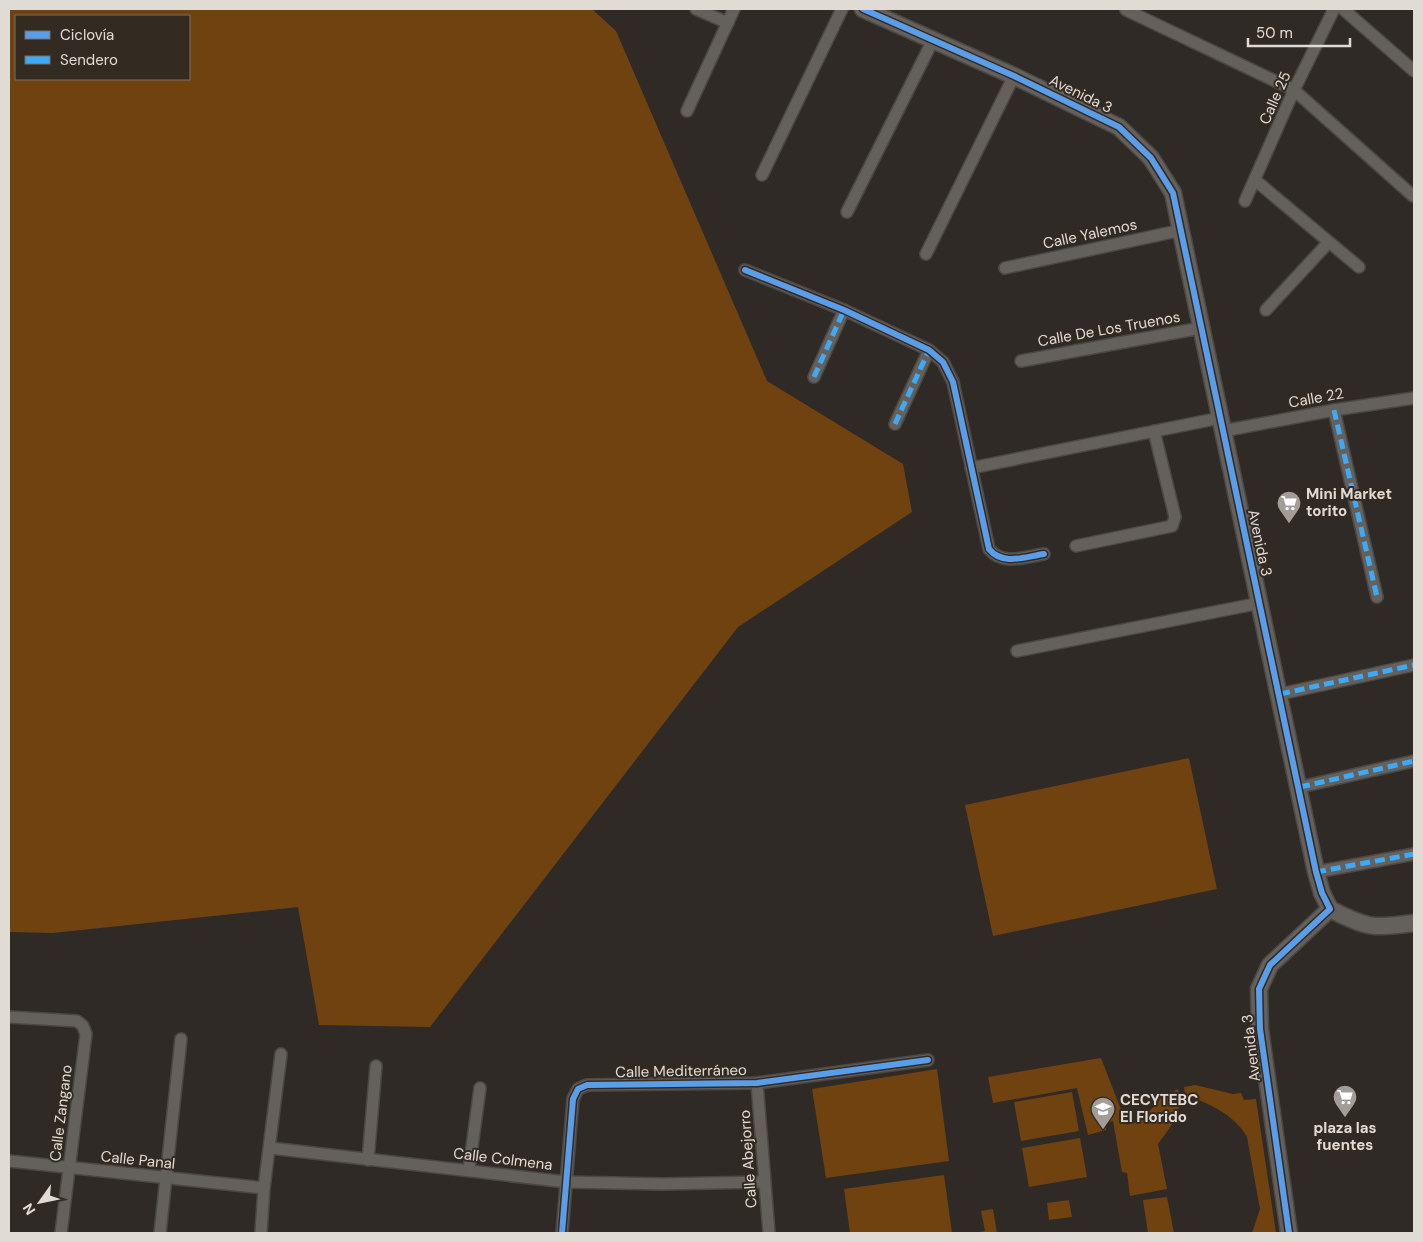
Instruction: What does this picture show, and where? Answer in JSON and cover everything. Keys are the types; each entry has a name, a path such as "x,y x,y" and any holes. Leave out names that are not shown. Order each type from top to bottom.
{"street":[{"path":"696,9 728,23"},
{"path":"687,111 734,9"},
{"path":"762,175 842,9"},
{"name":"Avenida 3","path":"863,9 1014,76 1119,127 1151,158 1173,193 1300,787 1316,872 1322,893 1330,909 1270,966 1259,989 1260,1029 1289,1233"},
{"name":"Calle 25","path":"1245,201 1294,90 1334,9"},
{"path":"1343,9 1414,71"},
{"path":"1126,10 1294,90 1413,196"},
{"path":"847,212 933,40"},
{"path":"926,254 1014,76"},
{"path":"1255,180 1359,267"},
{"name":"Calle Yalemos","path":"1005,268 1182,230"},
{"path":"1266,310 1328,243"},
{"path":"745,270 844,310 929,350 943,362 953,382 989,549 996,557 1008,560 1044,554"},
{"path":"814,377 844,310"},
{"name":"Calle De Los Truenos","path":"1021,361 1201,328"},
{"path":"895,424 929,350"},
{"name":"Calle 22","path":"971,468 1154,431 1334,410 1414,398"},
{"path":"1334,410 1377,597"},
{"path":"1076,546 1172,526 1175,516 1154,431"},
{"path":"1017,651 1260,603"},
{"path":"1280,694 1414,665"},
{"path":"1300,787 1414,761"},
{"path":"1316,872 1414,854"},
{"path":"1330,909 1358,924 1379,928 1414,922"},
{"name":"Calle Zangano","path":"9,1017 77,1021 83,1026 86,1034 61,1233"},
{"path":"160,1233 164,1178 181,1039"},
{"path":"261,1233 264,1188 280,1054"},
{"name":"Calle Mediterráneo","path":"562,1233 573,1099 578,1089 587,1085 757,1082 928,1060"},
{"path":"368,1160 376,1066"},
{"name":"Calle Abejorro","path":"757,1082 769,1233"},
{"path":"468,1169 480,1088"},
{"name":"Calle Colmena","path":"270,1148 368,1160 468,1169 566,1182 662,1184 764,1182"},
{"name":"Calle Panal","path":"9,1161 264,1188"}],"shaded area":[{"path":"9,9 592,9 616,31 767,381 903,464 912,512 738,627 430,1027 319,1025 298,907 53,933 9,932"},
{"path":"1189,758 1217,889 993,936 965,805"},
{"path":"1101,1058 1127,1125 1141,1121 1160,1099 1178,1089 1178,1112 1172,1125 1158,1144 1167,1189 1130,1196 1127,1173 1122,1172 1113,1121 1106,1123 1106,1130 1088,1135 1077,1088 993,1103 988,1077"},
{"path":"937,1069 949,1161 826,1178 812,1089"},
{"path":"1195,1085 1233,1094 1241,1093 1244,1100 1256,1099 1276,1233 1252,1233 1260,1209 1247,1137 1237,1123 1216,1108 1193,1098 1186,1101 1184,1087"},
{"path":"1072,1092 1079,1131 1021,1141 1014,1102"},
{"path":"1080,1138 1087,1177 1029,1187 1022,1148"},
{"path":"944,1175 952,1233 850,1233 844,1189"},
{"path":"1167,1197 1174,1233 1148,1233 1143,1200"},
{"path":"1069,1200 1072,1217 1049,1220 1047,1203"},
{"path":"993,1209 997,1233 972,1233 985,1231 981,1211"}],"marked path":[{"path":"814,377 844,310"},
{"path":"895,424 929,350"},
{"path":"1334,410 1377,597"},
{"path":"1280,694 1414,665"},
{"path":"1300,787 1414,761"},
{"path":"1316,872 1414,854"}],"cycle path":[{"path":"863,9 1014,76 1119,127 1151,158 1173,193 1316,872 1322,893 1330,909 1270,965 1259,989 1260,1029 1289,1233"},
{"path":"745,270 844,310 929,350 943,362 953,382 989,549 1007,559 1044,554"},
{"path":"562,1233 573,1099 578,1089 587,1085 757,1083 928,1060"}],"place":[{"name":"Mini Market torito","path":"1289,524"},
{"name":"plaza las fuentes","path":"1345,1118"},
{"name":"CECYTEBC El Florido","path":"1103,1130"}]}
